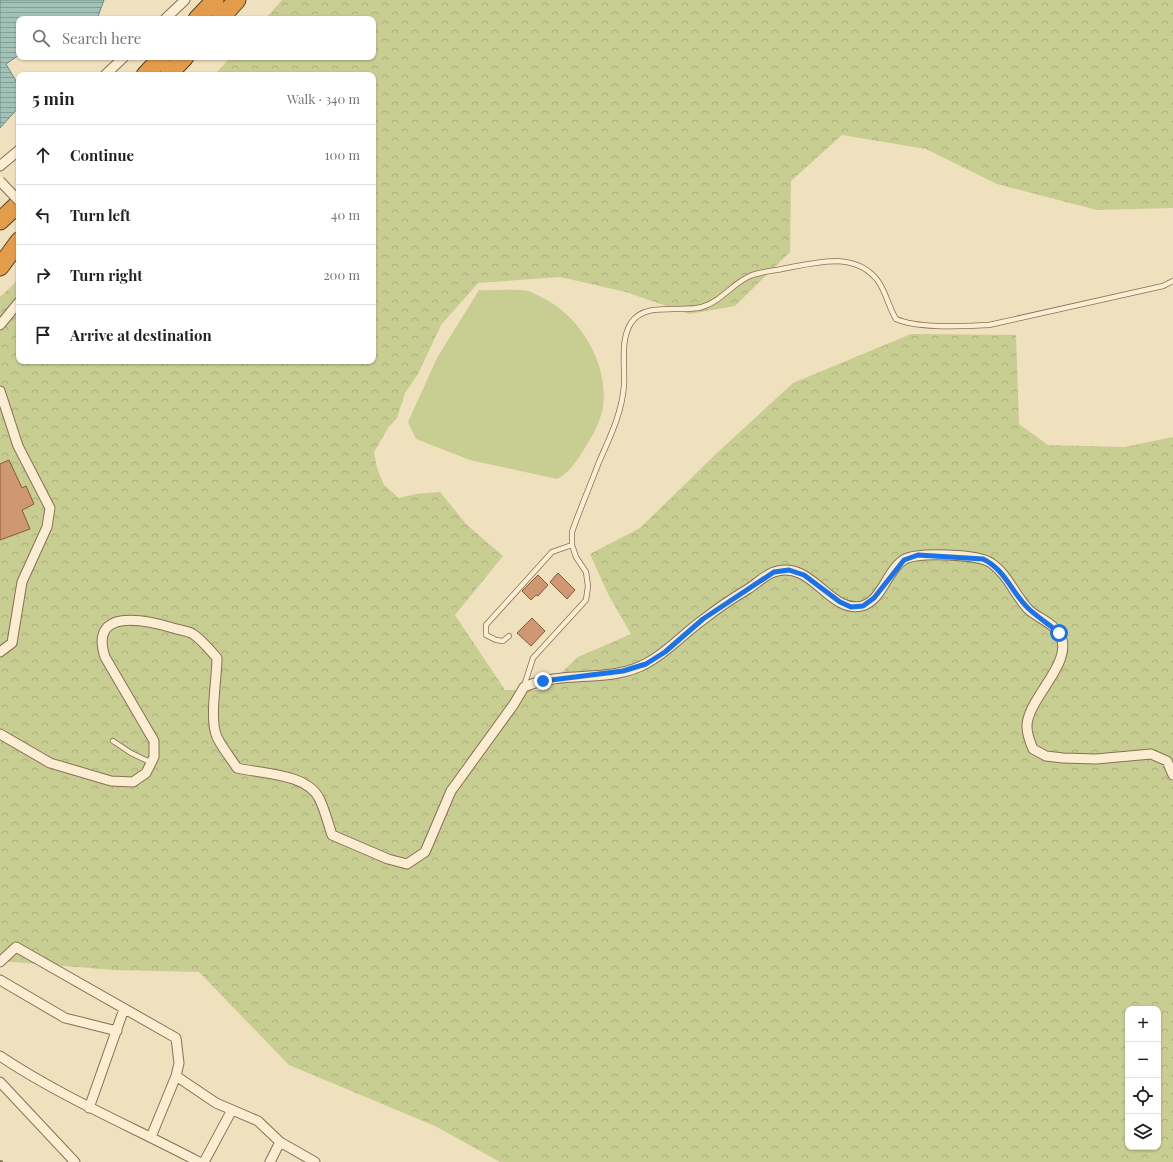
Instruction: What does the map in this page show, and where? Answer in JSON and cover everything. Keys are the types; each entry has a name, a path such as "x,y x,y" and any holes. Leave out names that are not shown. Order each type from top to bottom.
{"highway":[{"path":"200,16 214,0"},
{"path":"223,16 238,0"},
{"path":"148,72 159,60"},
{"path":"171,72 182,60"},
{"path":"0,209 16,195"},
{"path":"0,221 16,205"},
{"path":"0,246 16,231"},
{"path":"0,267 16,244"}],"street":[{"path":"168,16 185,0"},
{"path":"108,72 121,60"},
{"path":"0,166 16,153"},
{"path":"0,181 16,199"},
{"path":"0,325 16,306"},
{"path":"0,391 18,446 50,508 47,527 22,582 12,643 0,652"},
{"path":"0,734 50,763 110,781 133,782 146,773 152,763 154,741 122,688 105,657 101,645 104,631 114,622 126,619 161,624 192,634 217,658 217,679 213,719 216,736 237,768 258,773 287,776 309,786 320,798 332,835 350,841 388,859 407,864 425,852 451,792 514,704 524,687 543,681 623,671 646,664 665,652 703,619 774,572 789,570 804,575 840,602 851,607 863,606 874,598 904,560 918,555 983,559 992,563 1002,572 1015,593 1030,610 1059,633 1063,644 1061,656 1055,670 1031,711 1027,726 1033,749 1046,756 1063,758 1096,759 1151,754 1167,761 1173,775"},
{"path":"0,962 16,947 176,1038 179,1063 176,1076 151,1137"},
{"path":"0,980 65,1018 117,1031"},
{"path":"89,1108 124,1009"},
{"path":"0,1056 89,1108 151,1137 199,1162"},
{"path":"176,1076 216,1103 258,1121 280,1142 315,1162"},
{"path":"0,1082 28,1114 75,1162"},
{"path":"204,1162 232,1110"},
{"path":"270,1162 280,1142"}],"lane":[{"path":"524,687 532,658 586,600 588,586 586,572 576,556 572,545 572,532 578,513 615,427 621,405 624,385 625,336 631,322 640,314 657,309 702,307 719,299 750,276 818,262 840,261 854,264 868,271 878,282 896,319 905,323 962,326 989,325 1164,286 1173,281"},
{"path":"509,636 502,641 496,640 486,635 486,625 552,552 572,545"},
{"path":"113,741 152,763"}],"path":[{"path":"0,1161 4,1162"}],"green space":[{"path":"282,0 1173,0 1173,208 1097,210 997,184 926,149 842,135 791,181 790,252 735,306 689,314 626,292 560,277 478,283 441,325 418,374 405,393 397,418 388,428 374,452 377,468 384,485 399,498 416,494 440,492 466,524 503,556 455,615 505,690 543,690 578,657 631,634 609,596 590,554 640,528 717,453 793,383 911,334 1016,335 1019,424 1048,445 1124,447 1173,437 1173,1162 500,1162 435,1126 289,1065 199,972 115,970 0,961 0,297 16,282 16,364 376,364 376,72 217,72 228,60 376,60 376,16 268,16"},
{"path":"479,290 528,291 555,305 579,328 589,343 596,358 604,391 603,407 600,419 578,459 569,470 557,479 470,460 416,439 408,422 437,358"}],"water":[{"path":"0,0 104,0 98,16 16,16 16,57 6,64 16,81 16,110 0,128"}],"building":[{"path":"9,460 22,488 26,486 34,504 22,510 30,529 0,540 0,464"},
{"path":"558,573 575,590 567,599 550,582"},
{"path":"538,575 548,585 538,596 536,595 531,600 522,591"},
{"path":"532,618 545,631 531,646 517,633"}],"route":[{"path":"543,681 623,671 646,664 665,652 703,619 774,572 789,570 804,575 818,584 840,602 851,607 863,606 874,598 896,568 904,560 918,555 983,559 992,563 1002,572 1015,593 1030,610 1059,633"}]}
